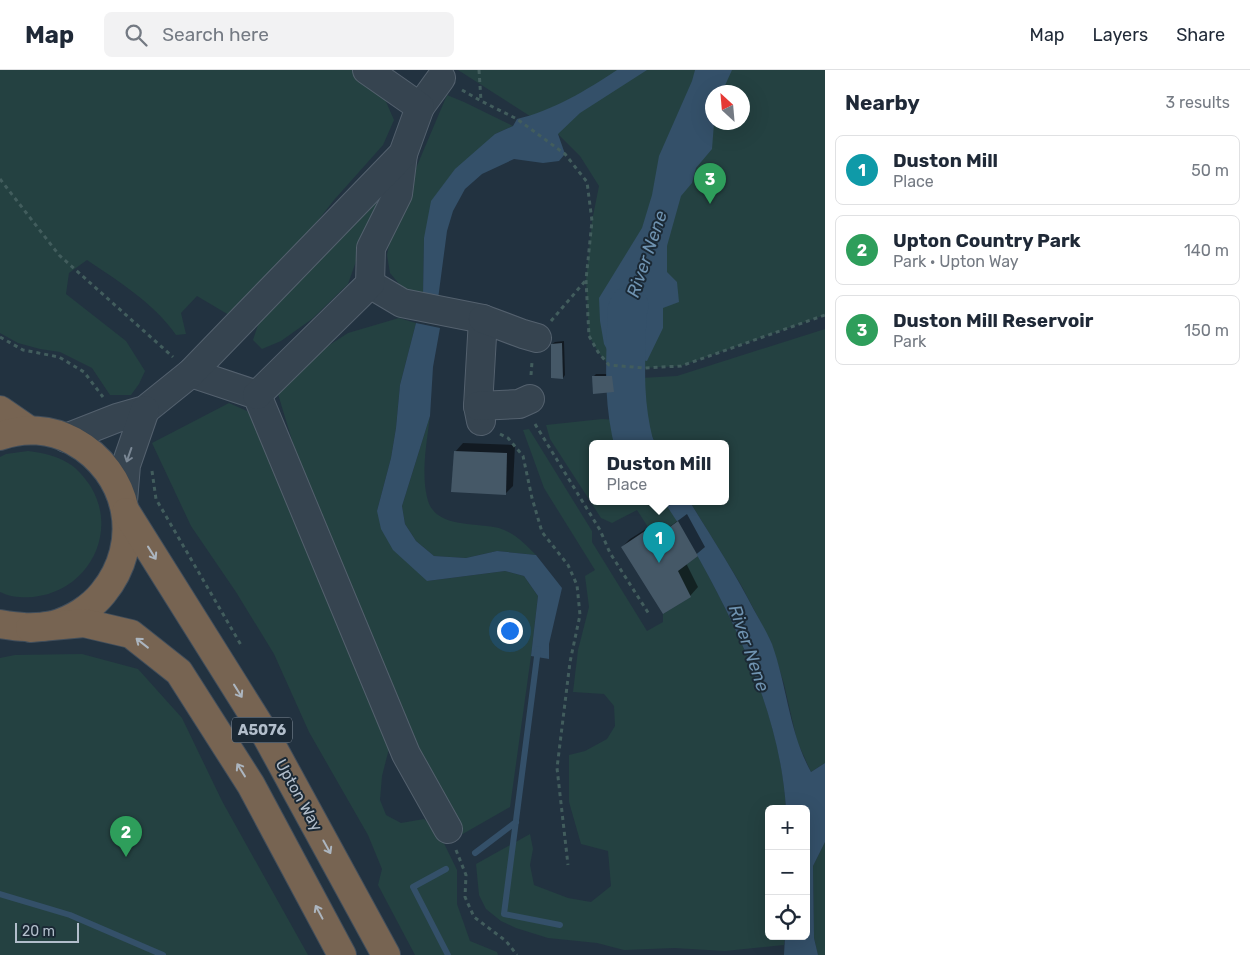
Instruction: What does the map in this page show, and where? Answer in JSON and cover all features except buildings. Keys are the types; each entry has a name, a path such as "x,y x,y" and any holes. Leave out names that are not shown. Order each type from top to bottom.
{"highway":[{"path":"0,410 29,430"},
{"path":"0,436 29,430"},
{"name":"Upton Way","path":"29,430 50,433 66,438 85,448 97,458 112,476 124,506 267,737 386,955"},
{"path":"13,628 53,625 86,609 98,599 112,582 120,567 126,545 124,506"},
{"name":"A5076","path":"13,628 84,623 130,634 179,672 250,785 342,955"}],"lane":[{"path":"367,70 420,107"},
{"path":"257,396 370,284 371,248 398,194 403,154 420,107 442,78"},
{"path":"66,438 117,418 145,410 190,373 403,154"},
{"path":"370,284 402,304 483,320 537,338"},
{"path":"483,320 480,413 519,404 530,399"},
{"path":"190,373 257,396 406,754 448,829"},
{"path":"124,506 126,465 145,410"}],"path":[{"path":"479,70 481,102"},
{"path":"442,78 481,102 517,119 565,154 587,182 592,221 586,280 589,336 598,352 610,365 644,368 681,366 825,315"},
{"path":"0,179 59,255 190,373"},
{"path":"586,280 537,338 531,366 530,399 536,427 600,530 610,553 649,614"},
{"path":"480,413 508,438 523,456 542,532 568,565 577,585 580,615 570,662 557,768 568,865"},
{"path":"448,829 466,875 465,897 474,917 506,941 517,955"}],"green space":[{"path":"0,70 352,70 384,97 394,120 383,145 316,223 229,315 197,296 181,313 186,334 176,335 167,323 146,303 87,260 69,273 66,294 126,341 145,371 131,395 110,395 92,368 60,352 18,343 0,333"},
{"path":"458,70 825,70 825,315 681,366 644,368 609,365 598,352 589,336 586,280 592,221 599,186 580,156 558,134"},
{"path":"447,95 513,126 495,134 424,238 423,295 405,291 390,273 387,255 394,220"},
{"path":"383,185 348,284 312,319 281,341 262,349 253,340 260,319"},
{"path":"399,318 416,323 400,385 391,458 377,511 427,581 505,571 524,576 538,596 510,807 461,835 377,662 301,470 278,394 306,360 348,333"},
{"path":"825,329 825,763 811,772 797,741 784,684 771,642 741,585 692,505 729,505 729,440 654,440 650,433 641,378 677,376"},
{"path":"229,403 247,411 259,427 392,737 382,776 380,800 386,815 401,823 424,819 439,833 457,870 457,904 470,941 497,952 498,955 415,955 378,885 382,869 368,835 309,732 274,654 236,592 191,526 152,443"},
{"path":"430,416 425,456 425,487 431,507 437,514 446,519 505,530 519,539 536,555 497,551 466,558 434,556 416,541 405,524 402,506"},
{"path":"602,419 616,420 624,440 589,440 589,499 550,439 546,425"},
{"path":"529,429 592,531 592,542 647,631 663,622 663,614 690,597 678,571 698,556 729,616 756,678 767,710 783,775 786,805 765,805 765,940 785,940 784,945 725,951 674,948 624,950 597,943 548,938 501,921 486,909 479,895 476,864 530,834 533,849 530,865 534,885 568,898 591,902 611,886 608,851 581,844 569,802 569,755 585,751 607,739 615,726 614,706 604,694 573,692 578,650 589,607 585,576 595,570 544,488 523,430"},
{"path":"28,451 58,458 78,470 91,487 99,505 101,523 99,541 93,558 82,572 69,584 52,593 33,597 12,596 0,592 0,457 6,454"},
{"path":"593,505 666,505 678,521 655,538 637,510 612,523 601,518"},
{"path":"82,654 138,669 182,718 222,801 308,955 0,955 0,658 15,655"},
{"path":"825,842 825,955 818,955 814,938 813,866"}],"water":[{"path":"617,70 647,70 580,113 558,134 565,154 559,161 543,163 514,159 482,174 465,189 453,211 447,231 438,299 423,295 424,238 431,201 455,169 495,134 513,126 517,119 543,111 569,99"},
{"path":"695,70 732,70 725,85 705,85 705,130 713,130 712,149 696,168 692,183 681,196 667,246 667,272 677,282 679,302 663,308 663,328 647,361 610,355 604,344 599,298 642,228 652,195 659,156"},
{"path":"416,323 440,328 433,367 430,416 402,506 405,524 416,541 434,556 466,558 497,551 536,555 562,588 549,644 549,659 531,656 538,596 524,576 505,571 427,581 393,550 381,529 377,511 391,458 400,385"},
{"path":"612,376 641,378 650,433 654,440 624,440 616,420"},
{"path":"666,505 692,505 715,542 772,644 793,725 811,772 825,763 825,842 813,866 814,938 818,955 784,955 785,940 810,940 810,805 786,805 777,748 760,689 723,604 688,539"}],"waterway":[{"name":"River Nene","path":"629,306 627,311 626,394 633,440"},
{"path":"538,649 504,914 560,925"},
{"path":"475,853 516,822"},
{"path":"446,869 413,887 448,955"},
{"path":"0,894 70,915 163,955"}],"place":[{"name":"Duston Mill Reservoir","path":"710,204"},
{"name":"Duston Mill","path":"659,563"},
{"name":"Upton Country Park","path":"126,857"}]}
